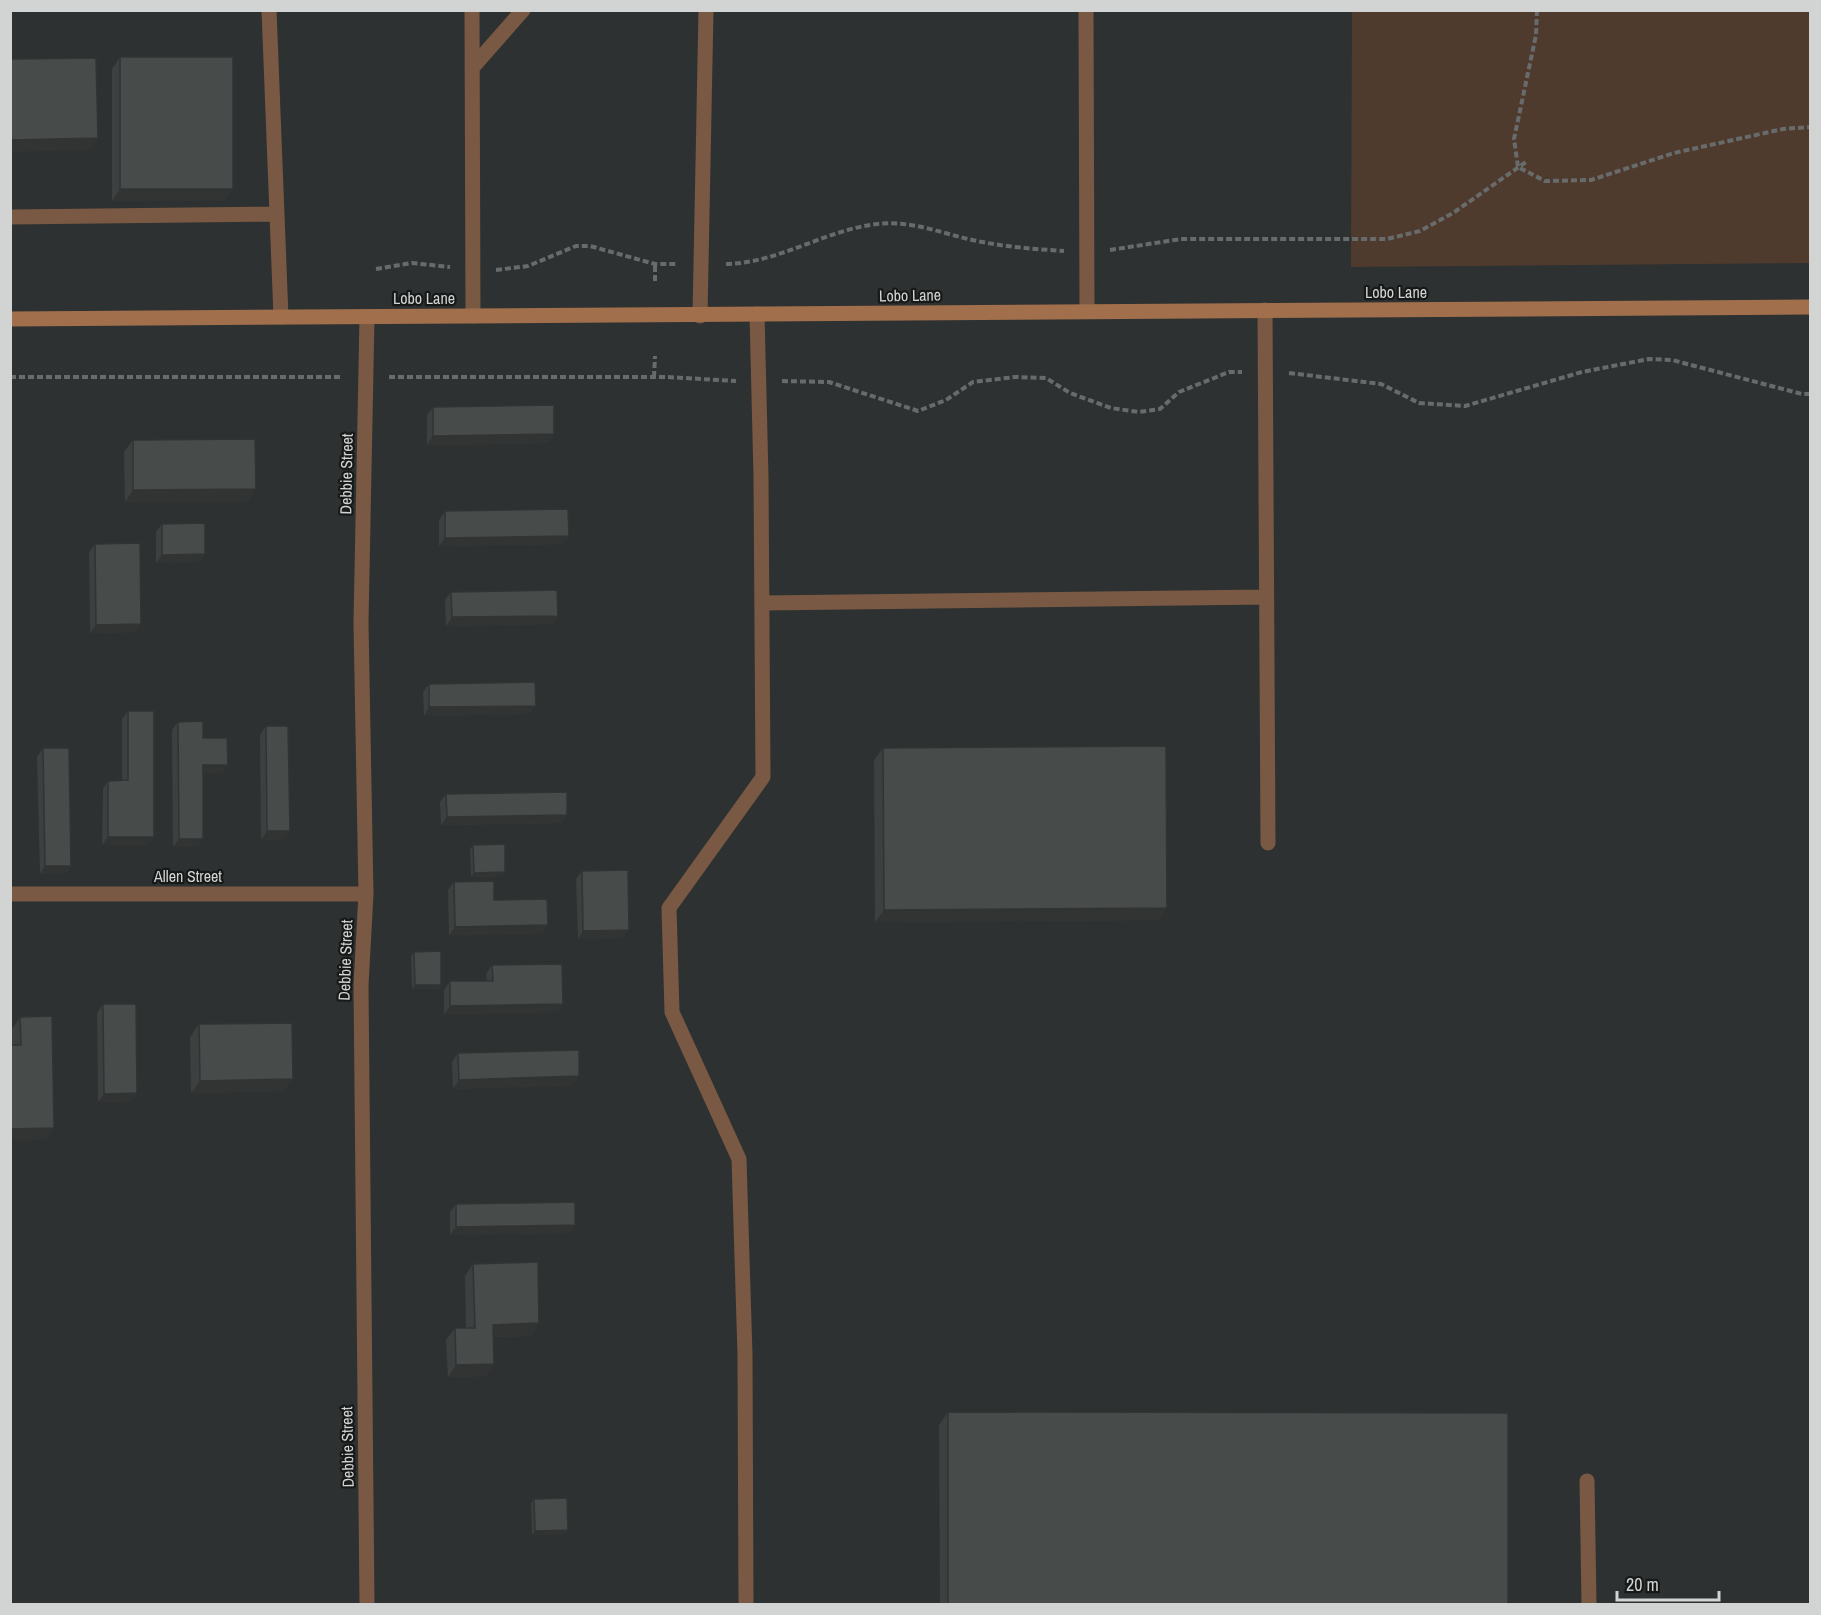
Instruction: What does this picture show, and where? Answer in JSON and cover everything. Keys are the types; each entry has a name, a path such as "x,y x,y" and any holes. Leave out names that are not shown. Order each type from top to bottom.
{"street":[{"path":"269,10 281,317"},
{"path":"472,10 473,316"},
{"path":"472,68 523,10"},
{"path":"700,316 706,10"},
{"path":"1086,10 1087,311"},
{"path":"10,217 277,214"},
{"name":"Lobo Lane","path":"10,319 1810,307"},
{"path":"1265,310 1268,843"},
{"path":"746,1605 745,1355 739,1159 672,1012 669,908 763,777 757,314"},
{"name":"Debbie Street","path":"367,316 361,622 366,894 361,985 367,1605"},
{"path":"762,603 1266,597"},
{"name":"Allen Street","path":"10,894 366,894"},
{"path":"1587,1480 1589,1605"}],"path":[{"path":"1518,167 1514,139 1536,35 1538,10"},
{"path":"1518,167 1545,181 1591,180 1674,153 1783,129 1810,127"},
{"path":"376,269 412,263 472,270 503,270 528,266 576,246 590,246 655,264 735,263 770,257 843,232 877,224 907,223 975,241 1025,249 1087,252 1182,238 1387,239 1420,231 1454,213 1526,162"},
{"path":"655,264 655,281"},
{"path":"654,377 655,356"},
{"path":"10,377 654,377 830,382 918,411 946,400 973,382 1015,377 1046,378 1070,393 1111,408 1139,412 1160,409 1179,392 1229,372 1265,371 1381,384 1419,403 1465,406 1582,372 1649,359 1672,360 1802,394 1810,394"}],"shaded area":[{"path":"1352,11 1810,11 1810,263 1351,267"}],"building":[{"path":"120,57 233,57 233,189 120,189"},
{"path":"96,58 98,138 10,140 10,59"},
{"path":"554,405 554,434 433,436 433,407"},
{"path":"255,439 256,489 133,490 133,440"},
{"path":"568,509 569,536 445,538 445,511"},
{"path":"205,523 205,554 162,555 162,524"},
{"path":"140,543 141,624 96,625 95,544"},
{"path":"557,590 558,616 452,617 451,592"},
{"path":"535,682 536,706 429,707 429,684"},
{"path":"128,711 154,711 154,837 108,837 108,781 128,780"},
{"path":"203,721 203,738 227,738 228,765 203,765 203,839 179,839 178,722"},
{"path":"266,726 288,726 290,831 267,831"},
{"path":"1166,746 1167,908 884,910 883,748"},
{"path":"43,748 69,748 71,866 45,866"},
{"path":"567,792 567,815 447,817 446,794"},
{"path":"505,844 505,872 474,873 473,845"},
{"path":"628,870 629,930 583,931 582,871"},
{"path":"494,881 494,900 547,899 548,925 455,927 454,882"},
{"path":"441,951 441,985 415,985 414,952"},
{"path":"562,964 563,1004 450,1006 450,981 493,981 492,965"},
{"path":"103,1004 136,1004 137,1093 104,1094"},
{"path":"52,1016 54,1128 10,1129 10,1045 21,1045 20,1017"},
{"path":"292,1023 293,1079 200,1081 199,1024"},
{"path":"579,1050 579,1076 459,1080 458,1053"},
{"path":"575,1202 575,1225 456,1227 456,1204"},
{"path":"538,1262 539,1323 493,1325 494,1364 456,1365 455,1328 475,1328 473,1264"},
{"path":"948,1412 1508,1413 1508,1605 948,1605"},
{"path":"567,1498 568,1530 535,1531 534,1499"}]}
